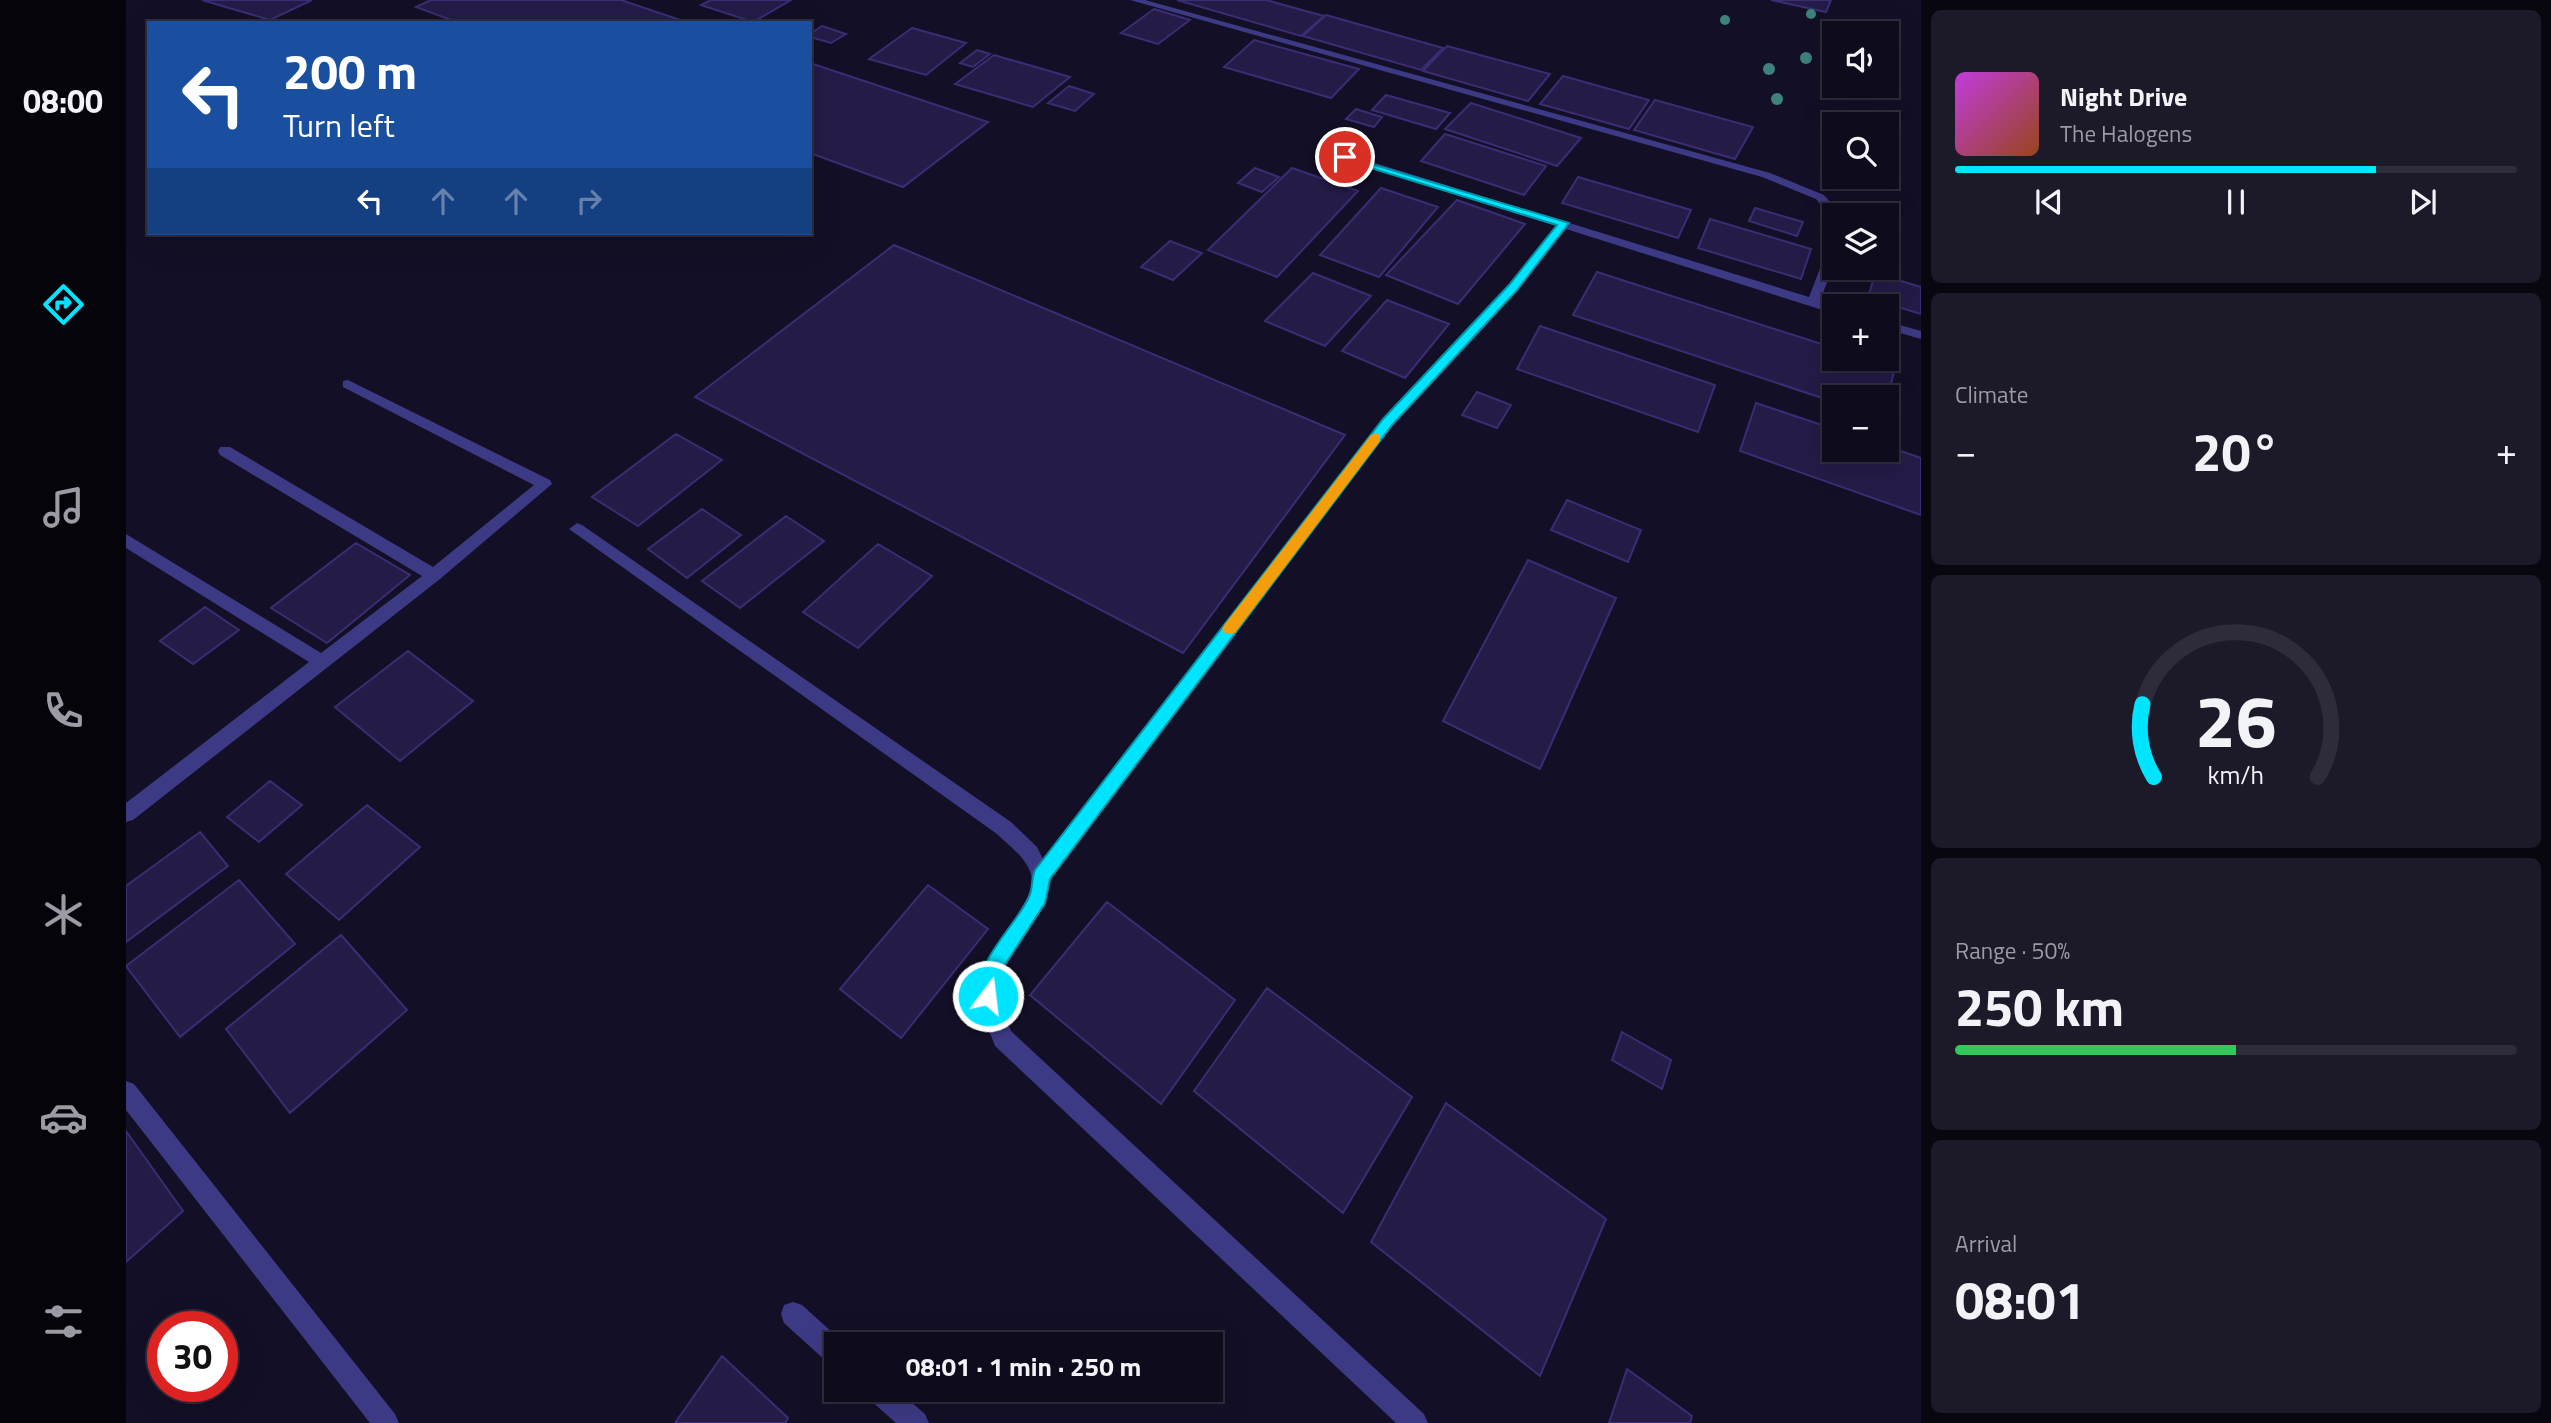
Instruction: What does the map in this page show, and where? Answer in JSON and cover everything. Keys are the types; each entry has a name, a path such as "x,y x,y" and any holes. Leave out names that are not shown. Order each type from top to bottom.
{"street":[{"path":"1135,0 1766,175 1820,197 1825,203"},
{"path":"1345,157 1564,223 1822,306"},
{"path":"1041,876 1388,422 1513,287 1564,223"},
{"path":"1813,303 1822,279"},
{"path":"1899,329 1921,335"},
{"path":"126,814 434,575 545,484 348,384"},
{"path":"225,451 434,575"},
{"path":"577,529 1004,828 1030,853 1041,876 1039,897 993,968 988,996 1003,1038 1415,1423"},
{"path":"126,540 322,662"},
{"path":"126,1092 386,1423"},
{"path":"793,1314 824,1342"},
{"path":"892,1402 916,1423"}],"building":[{"path":"202,0 312,0 270,20"},
{"path":"431,0 621,0 683,21 454,21 416,7"},
{"path":"711,0 791,0 755,21 701,5"},
{"path":"1177,0 1266,0 1324,16 1301,36"},
{"path":"1771,0 1831,0 1826,12"},
{"path":"1154,9 1190,20 1158,44 1121,33"},
{"path":"1326,15 1443,48 1421,70 1303,36"},
{"path":"822,26 846,34 831,43 812,38 812,33"},
{"path":"912,28 966,43 926,75 869,59"},
{"path":"1254,40 1359,69 1331,98 1224,67"},
{"path":"1447,46 1550,74 1528,101 1423,71"},
{"path":"977,50 990,54 973,67 960,63"},
{"path":"994,55 1070,77 1033,107 955,84"},
{"path":"812,64 988,122 903,187 812,154"},
{"path":"1563,76 1649,100 1629,129 1540,104"},
{"path":"1069,86 1094,94 1075,111 1048,103"},
{"path":"1386,95 1450,113 1436,129 1372,110"},
{"path":"1655,100 1753,127 1735,159 1634,130"},
{"path":"1471,103 1581,138 1557,166 1445,129"},
{"path":"1356,109 1382,117 1374,127 1346,119"},
{"path":"1445,134 1546,166 1524,195 1421,161"},
{"path":"1255,168 1279,177 1262,192 1238,183"},
{"path":"1292,168 1358,191 1277,277 1208,250"},
{"path":"1578,177 1691,210 1678,238 1562,203"},
{"path":"1381,188 1438,207 1379,277 1320,255"},
{"path":"1457,200 1525,224 1458,304 1386,275"},
{"path":"1755,208 1803,222 1797,236 1749,221"},
{"path":"1710,219 1811,249 1801,279 1698,248"},
{"path":"1170,241 1202,253 1173,280 1141,267"},
{"path":"894,245 1345,435 1183,653 695,397"},
{"path":"1597,272 1822,344 1822,371 1894,371 1891,385 1822,385 1822,398 1573,315"},
{"path":"1313,273 1371,296 1325,346 1265,321"},
{"path":"1873,280 1898,280 1921,287 1921,314 1899,307 1899,294 1869,294"},
{"path":"1387,300 1449,324 1405,378 1342,351"},
{"path":"1540,326 1715,385 1698,432 1517,369"},
{"path":"1477,392 1511,405 1497,428 1462,415"},
{"path":"1756,403 1822,425 1822,462 1899,462 1899,450 1921,458 1921,515 1740,451"},
{"path":"676,434 722,460 638,526 592,497"},
{"path":"1567,500 1641,530 1628,562 1551,530"},
{"path":"702,509 741,535 687,578 648,549"},
{"path":"786,516 824,541 740,608 702,581"},
{"path":"356,543 410,575 327,643 271,608"},
{"path":"878,544 932,576 858,648 803,612"},
{"path":"1528,560 1616,598 1540,769 1443,721"},
{"path":"205,607 239,630 193,664 160,641"},
{"path":"408,651 473,701 400,761 335,707"},
{"path":"270,781 302,805 259,842 227,817"},
{"path":"367,805 420,847 339,920 286,874"},
{"path":"200,832 228,866 126,942 126,886"},
{"path":"239,880 295,944 180,1037 126,966"},
{"path":"928,885 988,929 901,1038 840,989"},
{"path":"1107,902 1235,1000 1161,1104 1030,995"},
{"path":"341,935 407,1010 290,1113 226,1029"},
{"path":"1267,988 1412,1097 1343,1213 1194,1091"},
{"path":"1622,1032 1671,1060 1662,1089 1612,1060"},
{"path":"1446,1103 1606,1219 1540,1376 1371,1242"},
{"path":"126,1131 183,1211 126,1262"},
{"path":"722,1356 788,1418 785,1423 675,1423"},
{"path":"1627,1369 1692,1416 1690,1423 1609,1423"}],"slow traffic":[{"path":"1230,629 1376,438"}],"route":[{"path":"988,996 993,968 1039,897 1041,876 1388,422 1513,287 1564,223 1345,157"}]}
